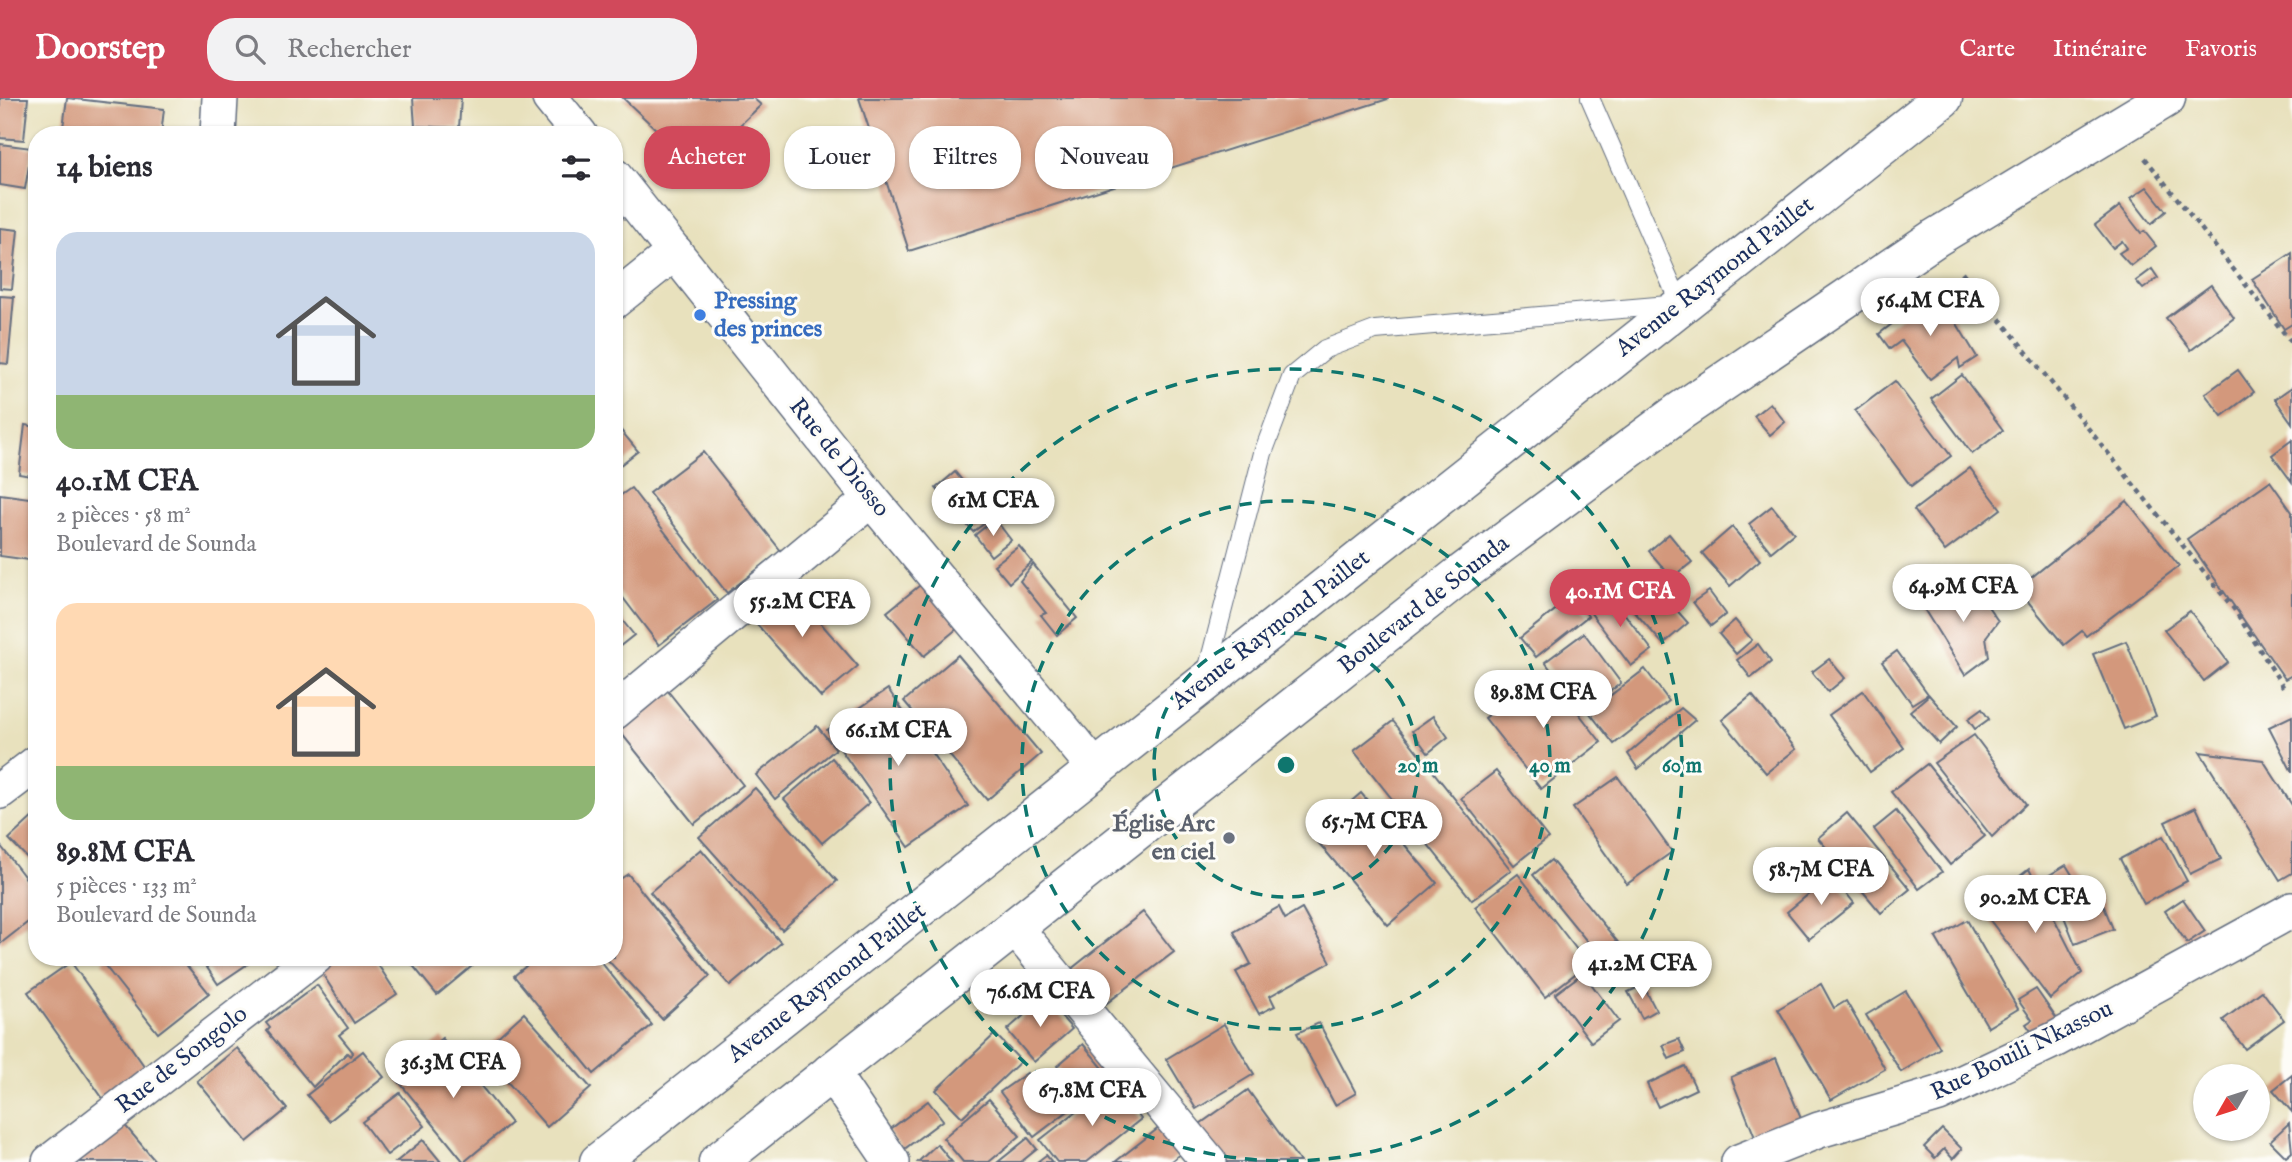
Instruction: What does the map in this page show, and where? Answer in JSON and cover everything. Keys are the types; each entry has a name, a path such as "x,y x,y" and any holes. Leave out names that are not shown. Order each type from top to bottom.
{"main road":[{"name":"Avenue Raymond Paillet","path":"599,1162 1943,98"},
{"name":"Boulevard de Sounda","path":"719,1162 830,1071 1016,929 1461,574 1679,412 1935,238 2119,124 2166,98"}],"street":[{"path":"218,126 220,98"},
{"path":"550,98 573,126"},
{"name":"Rue de Diosso","path":"623,187 871,499 1096,769"},
{"path":"623,294 676,252"},
{"path":"623,705 871,499"},
{"path":"0,791 28,770"},
{"name":"Rue Bouili Nkassou","path":"1739,1162 1819,1130 1939,1094 2056,1039 2292,910"},
{"path":"1016,929 1209,1162"},
{"name":"Rue de Songolo","path":"50,1162 303,966"},
{"path":"830,1071 892,1162"}],"lane":[{"path":"1204,683 1263,453 1292,376 1325,349 1375,330 1680,304 1590,98"}],"path":[{"path":"2119,124 2292,343"},
{"path":"1935,238 2234,609 2284,688"}],"building":[{"path":"0,98 28,98 24,140 0,138"},
{"path":"67,98 164,109 162,126 63,126"},
{"path":"413,98 461,98 459,126 415,126"},
{"path":"623,98 753,98 761,105 739,126 653,126"},
{"path":"859,98 1388,98 1173,167 1173,126 1035,126 1035,189 1104,189 909,251 889,189 895,189 895,126 868,126"},
{"path":"0,144 28,148 25,189 0,185"},
{"path":"2147,187 2166,211 2151,224 2131,198"},
{"path":"2120,206 2141,233 2144,231 2156,246 2131,266 2119,253 2127,248 2122,241 2113,248 2095,225"},
{"path":"0,228 18,230 12,289 0,288"},
{"path":"2292,253 2292,324 2284,329 2252,279"},
{"path":"2152,269 2158,278 2143,289 2136,281"},
{"path":"2211,285 2234,318 2191,350 2166,318"},
{"path":"0,296 14,297 8,364 0,363"},
{"path":"1928,296 1941,313 1940,304 1945,304 1977,357 1960,368 1958,358 1930,379 1901,341 1890,349 1879,334"},
{"path":"2238,370 2254,392 2222,416 2205,394"},
{"path":"1962,375 2003,430 1972,454 1931,399"},
{"path":"1895,381 1951,456 1911,486 1855,411"},
{"path":"2292,387 2292,423 2275,399"},
{"path":"1770,403 1785,422 1770,435 1754,416"},
{"path":"25,425 28,426 28,476 19,474"},
{"path":"623,433 638,451 623,463"},
{"path":"2292,440 2292,482 2272,455"},
{"path":"703,452 781,551 727,593 649,493"},
{"path":"1970,468 2001,509 1945,551 1914,510"},
{"path":"955,472 993,517 973,532 936,488"},
{"path":"2270,481 2292,512 2292,675 2285,679 2187,539"},
{"path":"631,488 717,600 659,645 623,598 623,494"},
{"path":"0,494 28,498 28,560 0,556"},
{"path":"2127,501 2179,566 2086,636 2082,631 2064,645 2020,592 2022,585"},
{"path":"1772,506 1794,533 1771,552 1749,524"},
{"path":"995,519 1011,540 991,556 975,535"},
{"path":"1732,527 1760,560 1730,586 1702,553"},
{"path":"1669,534 1692,562 1672,578 1649,551"},
{"path":"1019,546 1032,562 1009,583 994,565"},
{"path":"1033,564 1077,618 1057,635 1041,615 1046,613 1020,581"},
{"path":"1642,571 1688,623 1663,644 1617,592"},
{"path":"1967,576 1998,621 1986,637 1989,657 1965,675 1924,609"},
{"path":"784,581 858,666 821,697 747,613"},
{"path":"925,581 964,623 924,656 887,612"},
{"path":"1709,591 1726,614 1711,626 1693,602"},
{"path":"1608,592 1652,650 1631,666 1587,608"},
{"path":"1573,596 1588,616 1536,657 1520,638"},
{"path":"2190,611 2228,662 2204,681 2164,630"},
{"path":"1735,620 1752,640 1736,654 1719,634"},
{"path":"623,621 634,635 623,644"},
{"path":"1584,633 1621,683 1583,712 1545,662"},
{"path":"2126,641 2156,716 2124,729 2093,654"},
{"path":"1758,644 1771,662 1751,678 1737,660"},
{"path":"1897,651 1928,694 1912,704 1882,662"},
{"path":"958,655 1041,754 987,800 904,701"},
{"path":"1829,659 1845,678 1828,692 1812,672"},
{"path":"1645,669 1669,701 1614,744 1589,712"},
{"path":"1546,671 1601,742 1541,789 1485,718"},
{"path":"888,689 968,806 909,847 827,730"},
{"path":"667,690 743,785 694,824 623,735 623,723"},
{"path":"1863,691 1904,748 1870,772 1829,715"},
{"path":"1752,695 1796,749 1766,773 1722,720"},
{"path":"1929,695 1957,727 1939,744 1910,711"},
{"path":"1681,708 1695,720 1638,769 1628,754"},
{"path":"1982,709 1989,719 1975,729 1968,719"},
{"path":"1433,716 1448,737 1428,753 1412,731"},
{"path":"2292,716 2292,772 2269,727"},
{"path":"1393,721 1511,870 1472,900 1354,751"},
{"path":"817,726 836,749 775,799 756,775"},
{"path":"1974,735 2026,804 1992,837 1934,763"},
{"path":"2200,752 2263,760 2292,805 2292,873 2280,880"},
{"path":"832,758 869,803 822,843 784,799"},
{"path":"1927,764 1985,836 1950,865 1891,792"},
{"path":"1496,771 1548,838 1514,865 1461,798"},
{"path":"1618,777 1672,852 1627,884 1573,808"},
{"path":"755,788 837,881 782,930 699,837"},
{"path":"1361,793 1437,883 1388,925 1312,835"},
{"path":"2196,807 2221,859 2190,874 2165,822"},
{"path":"1896,811 1942,872 1919,889 1874,829"},
{"path":"1847,813 1910,889 1881,913 1818,838"},
{"path":"28,821 28,859 9,839"},
{"path":"2163,836 2187,881 2144,904 2120,859"},
{"path":"0,845 28,881 28,922 0,944"},
{"path":"701,849 781,943 730,986 650,892"},
{"path":"1551,860 1621,946 1603,961 1533,875"},
{"path":"2066,865 2082,891 2060,905 2043,879"},
{"path":"2029,869 2082,973 2050,999 1986,915 2009,896 2001,891"},
{"path":"628,874 710,976 662,1019 613,966 623,966 623,877"},
{"path":"1518,874 1588,964 1545,997 1475,907"},
{"path":"1832,875 1854,903 1809,939 1787,912"},
{"path":"2099,894 2113,929 2075,944 2061,909"},
{"path":"2183,899 2205,931 2187,943 2165,911"},
{"path":"1279,907 1285,919 1302,909 1331,962 1270,996 1275,1006 1259,1014 1236,972 1251,964 1234,932"},
{"path":"1143,912 1174,952 1095,1012 1065,974"},
{"path":"1967,920 2018,1009 1988,1027 1936,938"},
{"path":"65,966 74,966 147,1070 104,1100 28,992"},
{"path":"105,966 187,966 209,993 158,1033"},
{"path":"206,966 245,966 218,984"},
{"path":"379,966 397,994 354,1023 318,967"},
{"path":"413,966 472,966 437,995"},
{"path":"526,966 604,966 652,1025 594,1074 514,976"},
{"path":"1583,973 1619,1021 1591,1042 1555,994"},
{"path":"1821,984 1834,1008 1846,1001 1885,1069 1831,1100 1778,1009"},
{"path":"317,985 348,1028 339,1035 353,1052 350,1056 347,1053 313,1087 267,1031 270,1028 266,1023"},
{"path":"1643,985 1656,1010 1642,1018 1628,992"},
{"path":"2036,989 2059,1022 2036,1038 2026,1024 2032,1020 2018,1000"},
{"path":"1906,991 1940,1048 1901,1072 1866,1015"},
{"path":"2262,991 2284,1020 2245,1049 2223,1020"},
{"path":"1045,997 1072,1029 1034,1062 1007,1030"},
{"path":"524,1013 591,1088 547,1127 481,1052"},
{"path":"1319,1023 1356,1093 1335,1105 1297,1033"},
{"path":"1224,1024 1254,1074 1196,1109 1166,1059"},
{"path":"995,1034 1021,1061 962,1117 936,1090"},
{"path":"442,1038 511,1123 464,1162 395,1077"},
{"path":"1679,1039 1685,1052 1669,1059 1663,1045"},
{"path":"1083,1044 1107,1073 1080,1095 1057,1066"},
{"path":"237,1048 287,1109 247,1142 197,1081"},
{"path":"363,1051 384,1077 329,1121 307,1095"},
{"path":"1776,1058 1804,1126 1758,1145 1731,1077"},
{"path":"1685,1066 1696,1089 1658,1107 1647,1084"},
{"path":"1027,1073 1045,1098 1063,1085 1077,1104 1034,1137 1000,1092"},
{"path":"2292,1075 2292,1112 2273,1090"},
{"path":"1113,1083 1141,1119 1087,1162 1057,1162 1040,1140"},
{"path":"1248,1090 1300,1162 1224,1162 1197,1126"},
{"path":"400,1093 425,1126 387,1155 362,1122"},
{"path":"989,1099 1020,1136 989,1162 963,1162 943,1138"},
{"path":"928,1101 943,1120 903,1150 888,1131"},
{"path":"123,1123 156,1162 77,1162"},
{"path":"2289,1123 2292,1152 2286,1157 2270,1141"},
{"path":"1160,1127 1181,1153 1170,1162 1115,1162"},
{"path":"1942,1129 1962,1149 1953,1159 1944,1149 1935,1158 1924,1147"},
{"path":"1028,1138 1037,1149 1021,1162 998,1162"},
{"path":"423,1140 441,1162 396,1162"},
{"path":"937,1144 952,1162 918,1162"},
{"path":"1046,1155 1052,1162 1037,1162"}],"place":[{"name":"Pressing des princes","path":"700,315"},
{"name":"Église Arc en ciel","path":"1229,838"}]}
